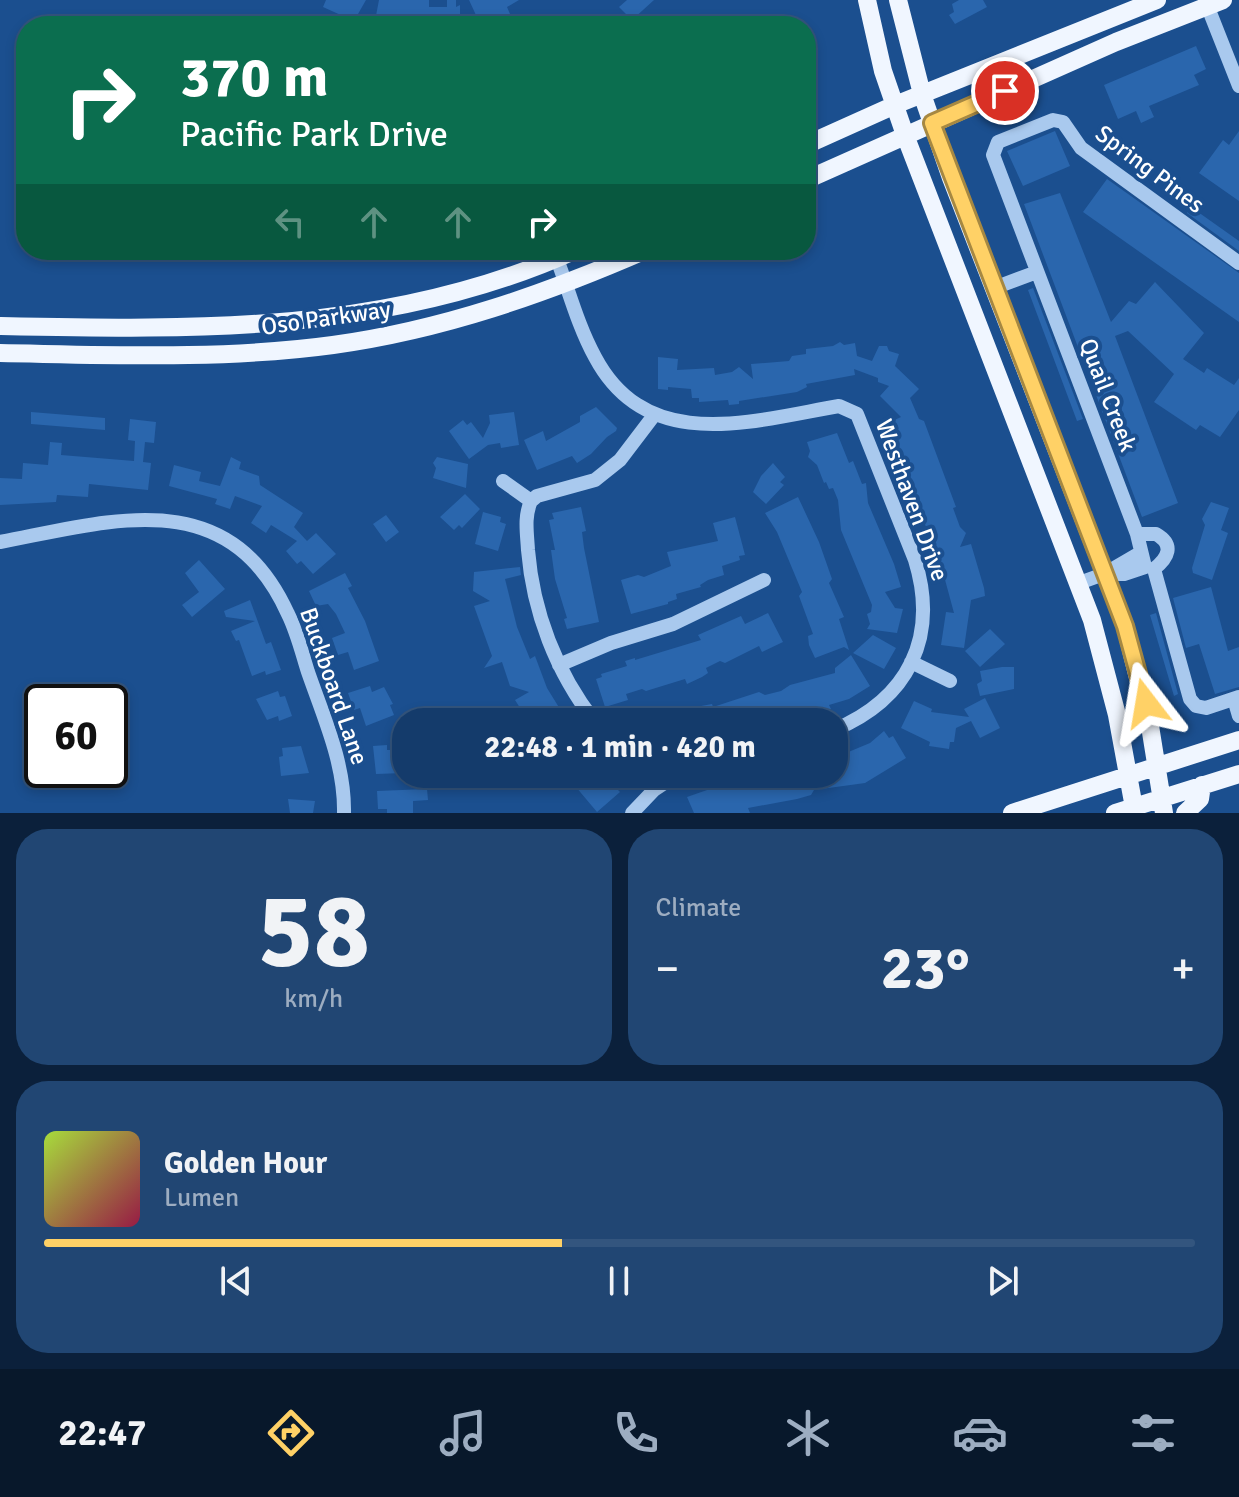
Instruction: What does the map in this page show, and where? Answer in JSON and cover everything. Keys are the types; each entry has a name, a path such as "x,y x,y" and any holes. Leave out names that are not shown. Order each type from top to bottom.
{"main road":[{"path":"867,0 876,46 905,135 1079,583 1103,655 1135,810"},
{"path":"898,0 932,123 1125,626 1141,681 1163,805"},
{"path":"816,141 895,105 1157,0"},
{"path":"816,175 1212,2"},
{"name":"Oso Parkway","path":"0,326 207,328 317,321 439,295 554,260"},
{"name":"Oso Parkway","path":"0,353 232,354 334,345 436,324 566,285 623,260"},
{"path":"1012,813 1239,740"},
{"path":"1115,813 1163,805 1202,785 1239,774"},
{"path":"1185,813 1200,799 1202,785"}],"street":[{"path":"1212,2 1239,86"},
{"name":"Spring Pines","path":"994,149 998,142 1053,120 1063,122 1081,148 1239,263"},
{"name":"Quail Creek","path":"994,149 993,155 1137,534 1190,699 1196,706 1206,708 1236,698"},
{"name":"Westhaven Drive","path":"557,260 602,369 629,398 655,414 680,423 707,426 839,406 857,414 922,584 925,614 911,662 897,687 880,706 848,724"},
{"path":"994,288 1037,272"},
{"path":"586,708 559,665 541,620 530,577 526,524 531,501 537,496 595,480 620,460 655,414"},
{"path":"503,481 531,501"},
{"name":"Buckboard Lane","path":"0,542 120,520 152,518 197,527 218,536 245,554 270,582 289,615 341,767 344,813"},
{"name":"Quail Creek","path":"1137,534 1156,534 1168,546 1169,554 1165,561 1146,563"},
{"path":"1079,583 1104,574 1124,574 1146,563"},
{"path":"559,665 611,643 673,624 764,580"},
{"path":"911,662 950,681"},
{"path":"1236,698 1239,716"},
{"path":"632,813 657,788"}],"building":[{"path":"326,0 366,0 357,16 343,16 323,7"},
{"path":"379,0 429,0 429,7 447,7 447,0 456,0 456,7 460,5 460,16 376,16"},
{"path":"469,0 519,0 507,7 510,14 505,16 476,16"},
{"path":"627,0 654,0 636,16 628,16 619,7"},
{"path":"959,0 983,0 987,7 955,24 949,15 954,12 952,4"},
{"path":"1196,46 1206,69 1194,75 1199,85 1149,106 1154,117 1141,123 1136,111 1118,119 1104,85"},
{"path":"1055,131 1070,166 1023,186 1007,151"},
{"path":"1239,131 1239,201 1199,173 1223,140 1229,145"},
{"path":"1107,179 1239,273 1239,322 1083,212"},
{"path":"1060,193 1111,322 1129,301 1136,304 1155,282 1204,333 1183,359 1204,373 1207,368 1234,385 1239,378 1239,410 1220,437 1200,425 1196,430 1154,402 1174,374 1128,331 1115,336 1178,503 1142,517 1024,204"},
{"path":"1191,207 1239,241 1239,251 1187,213"},
{"path":"1033,288 1083,419 1077,421 1028,290"},
{"path":"840,342 844,345 855,343 857,356 872,361 879,346 887,346 889,351 899,354 895,366 919,389 910,398 919,419 924,421 956,507 953,508 960,527 966,533 960,547 971,544 984,588 985,596 971,600 964,648 941,645 946,612 954,613 934,539 931,540 898,453 901,452 886,424 901,417 880,396 889,386 854,369 855,375 806,384 807,387 797,392 739,401 739,404 729,405 728,400 699,402 699,398 692,398 691,389 658,389 658,357 678,359 677,370 714,368 715,375 732,372 739,367 753,379 751,364 789,361 792,356 806,354 806,349 833,346"},
{"path":"596,407 617,428 616,431 577,463 572,456 537,470 524,440 543,431 546,441 580,422 580,416"},
{"path":"31,412 105,418 105,430 31,424"},
{"path":"514,412 519,445 501,448 500,443 488,445 469,459 449,431 463,420 467,425 471,422 483,438 490,423 489,415"},
{"path":"130,419 156,422 154,443 145,442 143,462 151,463 148,490 89,484 88,497 57,495 56,502 0,505 0,478 22,479 23,463 48,465 50,442 62,443 61,455 134,461 135,441 128,440"},
{"path":"837,433 849,463 853,461 862,484 866,483 868,503 901,587 885,592 895,608 903,609 897,633 867,629 870,624 867,614 871,612 872,605 841,530 838,500 833,488 829,489 824,483 817,465 808,457 807,442"},
{"path":"231,457 241,462 239,469 259,476 260,485 303,513 294,527 307,541 316,533 336,554 313,574 301,561 297,564 286,551 297,541 271,525 266,533 251,523 262,506 235,496 230,509 215,504 217,499 169,486 174,465 201,472 199,481 220,486"},
{"path":"437,457 468,464 466,488 433,478 436,468 433,463"},
{"path":"773,463 785,477 780,482 784,485 766,504 753,492 761,476"},
{"path":"465,494 480,509 462,528 459,525 454,530 440,517"},
{"path":"798,497 832,579 829,583 844,617 839,619 849,650 844,647 815,658 808,636 813,634 799,596 802,592 777,532 765,513"},
{"path":"1211,502 1229,508 1221,530 1228,533 1212,580 1193,573 1192,568 1205,525 1202,519"},
{"path":"581,507 586,531 582,532 584,548 599,622 567,629 564,619 567,618 555,579 551,550 555,550 549,520 554,519 552,513"},
{"path":"483,512 501,517 500,522 506,524 498,551 475,544"},
{"path":"386,515 399,532 386,542 373,524"},
{"path":"735,517 745,555 722,566 724,575 708,580 701,587 676,594 677,599 668,604 631,614 621,580 638,575 644,577 671,566 667,552 718,541 713,523"},
{"path":"199,560 225,589 192,617 182,605 199,592 185,573"},
{"path":"520,567 521,575 505,579 517,627 530,659 535,656 547,688 559,708 520,708 515,700 529,692 510,686 502,662 484,668 492,656 474,606 490,601 473,591 474,572"},
{"path":"345,573 352,586 348,588 365,621 379,661 354,670 348,652 338,655 332,638 345,633 336,614 328,604 316,606 309,591"},
{"path":"1211,587 1228,651 1239,647 1239,687 1215,694 1199,644 1186,648 1173,598"},
{"path":"250,600 266,644 271,642 281,670 266,675 265,671 252,676 239,640 236,641 231,631 255,621 226,617 224,611"},
{"path":"768,613 783,642 762,652 759,646 725,663 720,661 706,668 708,673 687,684 685,679 646,691 642,689 626,694 628,700 605,707 596,679 602,677 601,674 627,666 625,661 701,640 698,635 741,616 745,624"},
{"path":"1156,613 1178,694 1174,696 1150,615"},
{"path":"990,629 1005,644 980,667 965,651"},
{"path":"873,635 896,648 884,669 853,653"},
{"path":"851,655 870,686 849,699 829,705 830,708 695,708 712,704 713,707 759,692 765,695 781,691 790,685 835,673 835,668"},
{"path":"1014,667 1014,689 980,696 977,684 982,681 980,671"},
{"path":"370,686 372,692 384,687 393,704 390,705 392,716 366,726 360,708 354,710 348,693"},
{"path":"278,691 280,697 285,696 292,716 279,721 278,716 267,720 256,699"},
{"path":"985,698 1000,728 980,738 971,721 956,728 954,742 950,742 949,749 929,746 930,742 901,728 914,701 932,709 931,712 969,717 964,709"},
{"path":"884,731 889,738 893,736 906,758 865,783 848,785 848,752 870,743"},
{"path":"387,745 387,750 392,750 392,773 376,774 373,746"},
{"path":"301,746 309,773 281,776 279,757 283,756 282,748"},
{"path":"577,788 616,788 620,792 597,812"},
{"path":"713,788 829,788 814,790 811,795 797,799 748,808 750,813 694,813 687,797"},
{"path":"427,789 428,800 413,801 413,813 387,813 387,809 378,809 377,791"},
{"path":"288,799 315,801 313,813 290,813"}],"route":[{"path":"1005,91 932,123 1125,626 1146,703"}]}
